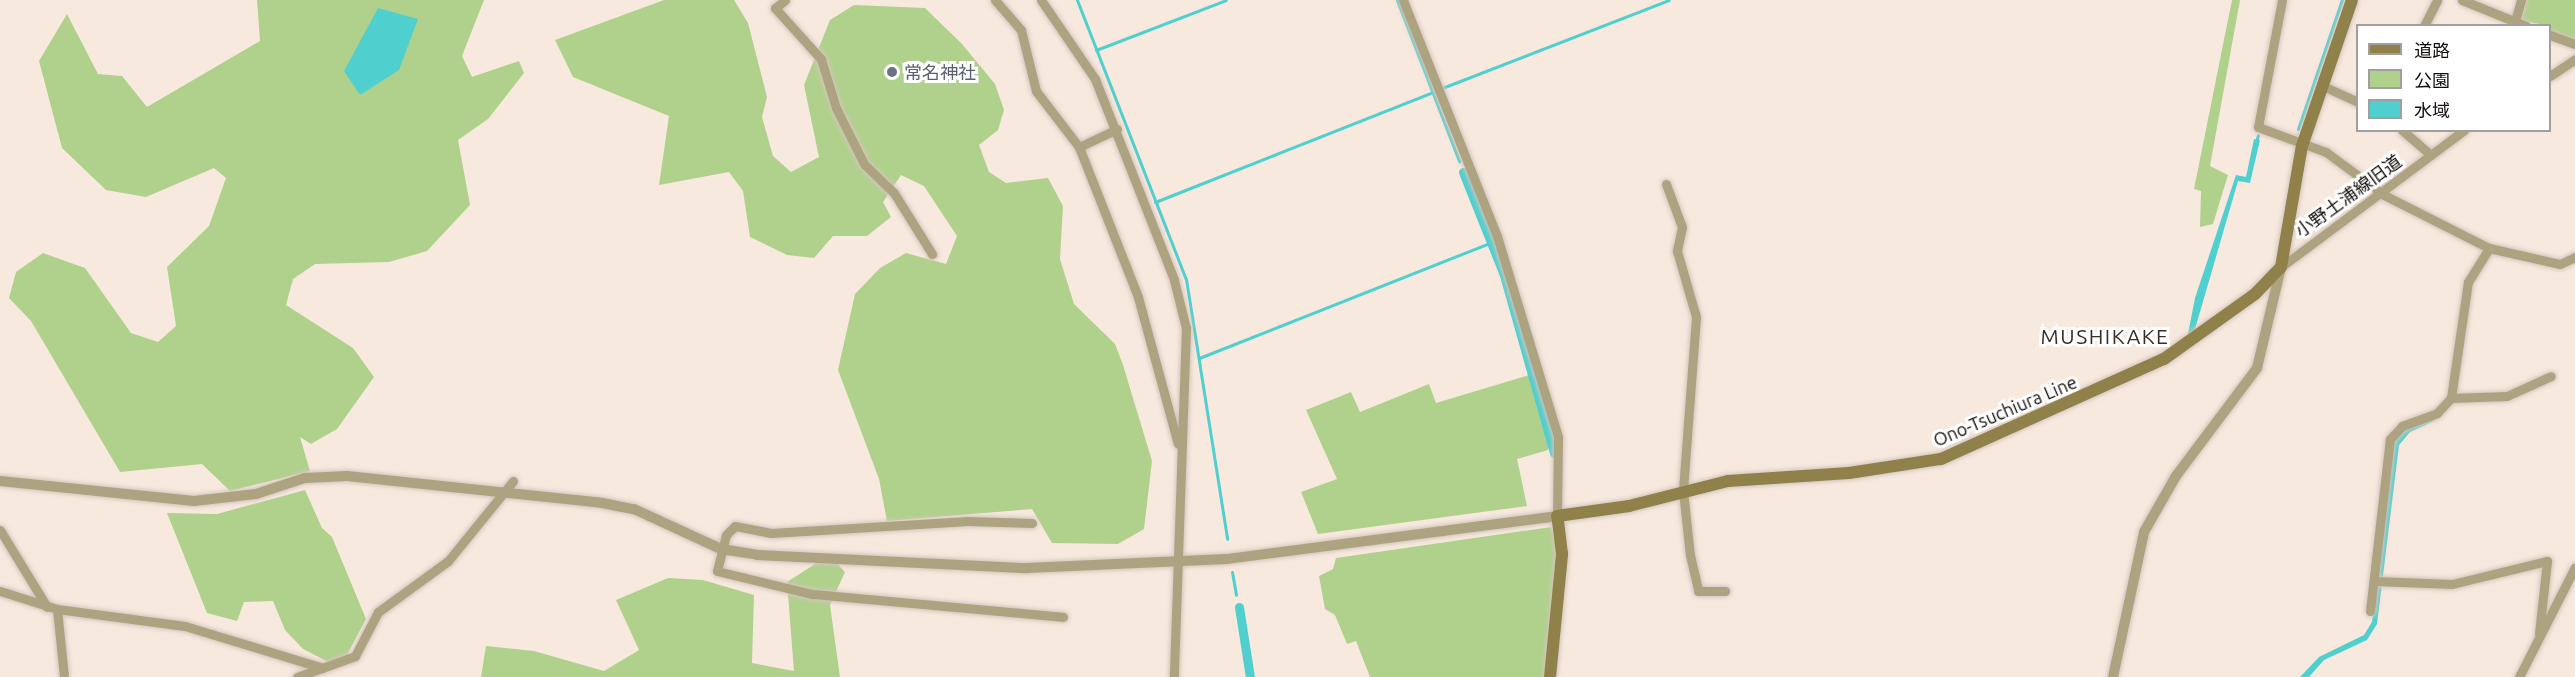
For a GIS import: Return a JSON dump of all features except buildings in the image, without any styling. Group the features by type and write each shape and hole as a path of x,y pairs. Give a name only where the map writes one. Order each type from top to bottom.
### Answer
{"main road":[{"path":"2280,267 2302,146 2320,85 2352,0"},
{"name":"Ono-Tsuchiura Line","path":"1557,516 1728,481 1849,473 1941,459 2164,359 2255,294 2280,267"},
{"path":"1551,677 1562,554 1557,516"}],"street":[{"path":"785,0 775,8 821,59 836,108 864,164 894,193 932,254"},
{"path":"995,0 1021,30 1036,91 1079,147 1138,297 1180,452"},
{"path":"1041,0 1095,78 1117,129 1174,280 1186,328 1176,563 1174,677"},
{"path":"0,481 194,501 246,496 327,476 501,492 634,509 721,549 780,557 1027,568 1176,563 1557,516 1558,437 1497,236 1403,0"},
{"path":"2282,0 2258,127 2302,146 2326,152 2384,195 2489,248 2560,264 2574,260"},
{"path":"2425,24 2437,0"},
{"path":"2462,0 2522,24"},
{"path":"2515,21 2521,0"},
{"path":"2551,35 2575,44"},
{"path":"2551,75 2575,59"},
{"path":"2320,85 2356,101"},
{"path":"1079,147 1117,129"},
{"path":"2404,132 2431,155"},
{"name":"小野土浦線旧道","path":"2280,267 2384,195 2461,132"},
{"path":"1666,184 1682,227 1677,251 1696,317 1683,491 1698,591 1725,591"},
{"path":"2370,611 2390,439 2402,426 2437,413 2451,398 2468,282 2489,248"},
{"path":"2113,677 2144,532 2176,476 2257,368 2280,267"},
{"path":"2451,398 2507,396 2551,376"},
{"path":"297,677 355,656 378,612 448,561 501,492 513,481"},
{"path":"1032,524 968,521 771,533 735,526 721,549 717,565 722,576 779,588 1063,617"},
{"path":"0,530 52,608 64,677"},
{"path":"2375,581 2452,584 2547,561 2539,634"},
{"path":"2519,677 2575,567"},
{"path":"0,591 52,608 148,618 323,668"}],"green space":[{"path":"257,0 484,0 462,56 472,77 519,61 524,73 488,119 458,140 470,205 427,251 389,262 315,264 293,279 286,305 353,348 374,377 337,429 311,444 300,437 310,471 230,491 202,464 120,472 31,321 9,298 16,272 43,253 85,268 131,333 158,342 176,326 167,267 209,226 226,178 214,168 146,197 106,190 62,148 39,61 67,14 98,74 122,76 147,107 260,41"},
{"path":"664,0 734,0 748,23 767,97 762,117 773,156 791,172 819,157 804,85 830,20 854,5 925,8 962,44 995,84 1004,110 998,130 979,145 989,172 1006,183 1048,178 1063,206 1060,259 1074,304 1115,344 1123,365 1152,461 1144,529 1118,544 1052,543 1032,509 887,521 879,479 838,370 855,294 880,268 906,253 946,264 957,236 924,186 901,175 883,202 891,217 867,236 833,236 814,258 787,255 750,237 743,191 729,172 659,185 669,116 573,77 555,40"},
{"path":"2232,0 2240,0 2210,166 2228,175 2213,224 2200,227 2201,191 2194,189"},
{"path":"2523,0 2575,0 2575,42 2551,32 2551,24 2518,20"},
{"path":"1529,375 1549,442 1548,450 1517,459 1527,506 1318,534 1301,492 1337,479 1306,410 1351,392 1360,412 1429,384 1436,403"},
{"path":"305,490 322,528 332,537 366,619 347,655 330,663 303,649 285,630 273,601 244,602 237,621 207,613 167,513 217,514"},
{"path":"1551,527 1558,554 1545,677 1370,677 1356,641 1347,644 1335,615 1325,609 1319,576 1333,569 1336,558"},
{"path":"829,555 845,572 830,605 840,677 481,677 486,646 534,651 604,671 639,650 616,600 668,578 703,580 754,595 752,663 794,671 787,582"}],"water":[{"path":"378,8 418,19 399,70 360,95 344,71"},
{"path":"2254,139 2260,140 2250,183 2238,181 2193,336 2188,334 2195,298 2236,175 2246,177"},
{"path":"2438,419 2410,432 2399,445 2377,624 2367,640 2324,660 2309,677 2300,677 2319,657 2364,635 2372,622 2393,443 2405,427"}],"waterway":[{"path":"1077,0 1186,279 1227,539"},
{"path":"1096,50 1226,0"},
{"path":"1397,0 1459,161"},
{"path":"1442,88 1669,0"},
{"path":"2298,129 2342,0"},
{"path":"1155,202 1430,93"},
{"path":"2256,142 2258,135"},
{"path":"1463,172 1504,275 1554,453"},
{"path":"1199,358 1492,242"},
{"path":"1232,572 1236,595"},
{"path":"1239,607 1250,677"}],"place":[{"name":"常名神社","path":"892,72"}],"district":[{"name":"MUSHIKAKE","path":"2105,336"}]}
